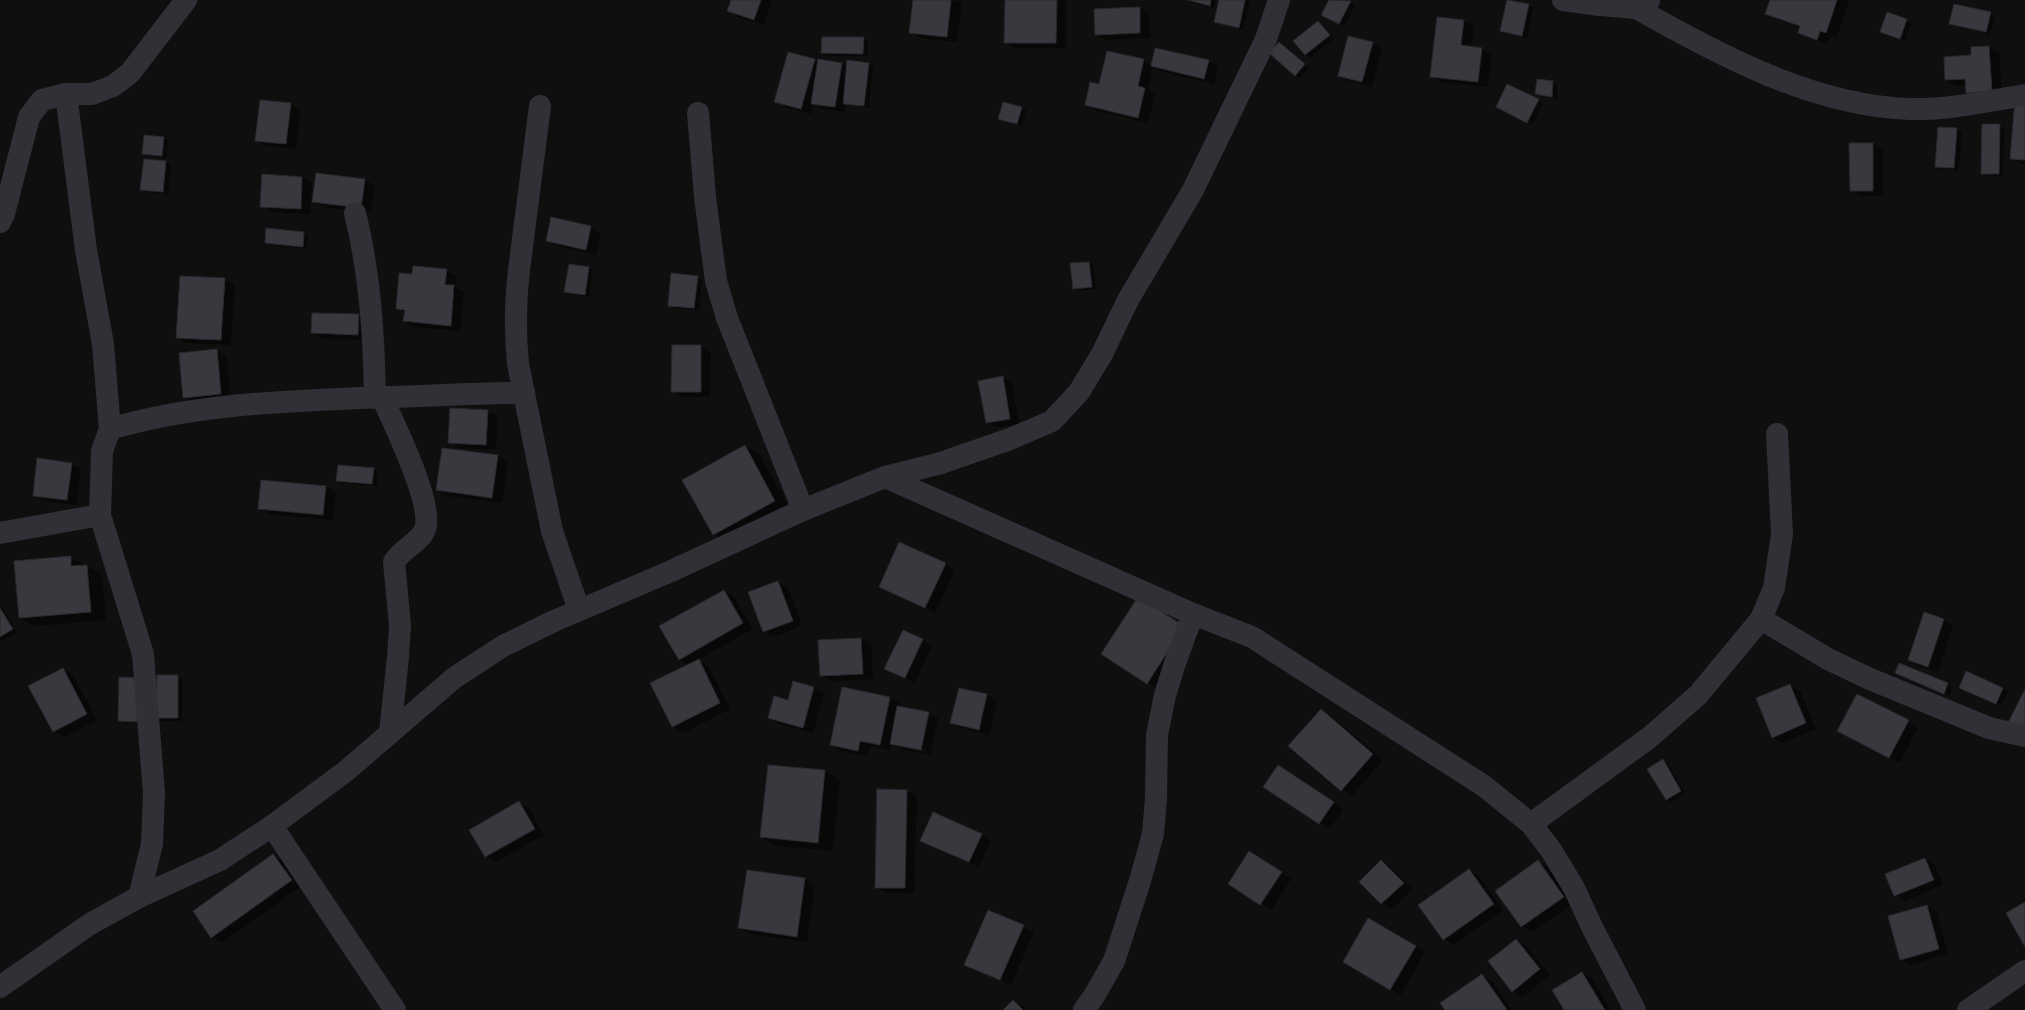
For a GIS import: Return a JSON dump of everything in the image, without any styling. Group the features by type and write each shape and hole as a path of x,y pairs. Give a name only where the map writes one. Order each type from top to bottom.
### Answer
{"street":[{"path":"0,222 4,214 29,117 42,100 66,94 92,94 113,86 130,73 186,0"},
{"path":"0,986 90,924 139,897 220,860 272,826 346,771 454,678 503,646 579,610 669,572 803,510 885,477 941,463 1010,440 1052,421 1078,392 1102,354 1139,280 1193,190 1266,39 1279,0"},
{"path":"1563,0 1600,5 1643,4 1732,59 1792,84 1860,103 1911,109 1969,104 2025,94"},
{"path":"66,94 86,250 103,344 110,430 102,451 100,515 143,654 154,793 152,844 139,897"},
{"path":"540,106 516,297 518,364 552,531 579,610"},
{"path":"698,113 704,197 716,281 727,318 803,510"},
{"path":"355,213 366,259 379,398 408,456 426,504 427,515 426,528 422,536 399,554 394,562 400,626 390,733"},
{"path":"110,430 140,420 197,410 293,401 443,394 524,393"},
{"path":"1531,824 1650,738 1693,700 1761,619 1774,588 1782,534 1777,434"},
{"path":"885,477 1193,614 1252,637 1484,786 1531,824 1551,850 1574,888 1592,927 1635,1010"},
{"path":"0,533 100,515"},
{"path":"1084,1010 1094,996 1114,961 1140,881 1153,834 1156,798 1157,736 1169,682 1193,614"},
{"path":"1761,619 1828,659 1870,679 1989,728 2025,736"},
{"path":"272,826 395,1010"},
{"path":"1968,1010 2025,971"}],"building":[{"path":"731,0 761,0 754,20 727,11"},
{"path":"913,0 951,0 947,37 909,33"},
{"path":"1005,0 1057,0 1056,43 1004,43"},
{"path":"1188,0 1211,0 1210,6"},
{"path":"1219,0 1245,0 1239,28 1214,22"},
{"path":"1329,0 1351,1 1339,24 1321,15"},
{"path":"1507,0 1529,4 1522,36 1500,31"},
{"path":"1770,0 1837,0 1826,33 1820,31 1817,40 1798,33 1800,26 1765,14"},
{"path":"1954,4 1991,12 1986,32 1949,24"},
{"path":"1140,7 1140,33 1095,35 1094,9"},
{"path":"1887,12 1907,19 1900,39 1880,32"},
{"path":"1437,17 1464,20 1461,45 1482,48 1478,82 1430,77"},
{"path":"1318,21 1330,35 1305,55 1293,41"},
{"path":"1348,36 1373,42 1362,82 1338,76"},
{"path":"822,37 864,37 863,54 821,53"},
{"path":"1279,42 1305,64 1295,76 1269,53"},
{"path":"1989,46 1992,91 1966,93 1965,79 1945,80 1944,57 1971,55 1971,47"},
{"path":"1155,48 1209,60 1204,79 1151,66"},
{"path":"1107,51 1144,59 1138,86 1145,88 1138,118 1085,105 1090,82 1099,84"},
{"path":"788,52 815,59 801,109 774,102"},
{"path":"818,59 842,63 835,107 811,104"},
{"path":"847,60 869,63 864,106 843,104"},
{"path":"1537,79 1553,81 1552,97 1535,94"},
{"path":"1507,84 1539,99 1527,123 1496,107"},
{"path":"260,100 291,103 286,144 255,141"},
{"path":"2015,100 2025,101 2025,160 2010,159"},
{"path":"1003,102 1022,107 1017,124 998,119"},
{"path":"1982,124 2000,124 1999,174 1981,174"},
{"path":"1938,127 1957,128 1954,168 1935,167"},
{"path":"144,135 164,137 162,156 142,154"},
{"path":"1849,143 1873,143 1873,191 1850,191"},
{"path":"144,159 166,161 163,192 140,190"},
{"path":"316,173 365,179 361,208 312,202"},
{"path":"262,174 302,177 301,209 260,207"},
{"path":"551,217 591,226 586,250 546,241"},
{"path":"266,228 304,232 303,247 265,243"},
{"path":"1089,262 1092,287 1073,289 1070,263"},
{"path":"569,264 589,267 585,295 564,292"},
{"path":"413,266 447,269 445,285 454,285 451,326 403,321 405,310 396,309 399,273 412,274"},
{"path":"671,273 698,276 694,308 668,306"},
{"path":"180,276 225,278 221,340 176,338"},
{"path":"312,313 359,314 358,335 311,333"},
{"path":"672,345 701,345 701,392 671,392"},
{"path":"217,349 221,394 183,398 179,353"},
{"path":"1003,376 1010,419 986,423 978,381"},
{"path":"450,408 488,410 486,445 448,443"},
{"path":"745,445 775,501 713,535 682,480"},
{"path":"442,448 498,455 492,498 436,490"},
{"path":"37,458 72,463 67,500 33,496"},
{"path":"338,465 374,468 372,484 336,481"},
{"path":"261,480 326,486 323,515 258,509"},
{"path":"899,542 946,563 925,608 879,587"},
{"path":"71,556 71,566 87,565 91,612 19,618 14,561"},
{"path":"778,581 793,621 763,632 748,592"},
{"path":"724,590 743,623 679,660 659,626"},
{"path":"1138,597 1184,626 1147,684 1101,654"},
{"path":"0,608 13,629 0,637"},
{"path":"1924,612 1944,619 1928,667 1908,660"},
{"path":"903,630 923,639 905,678 884,669"},
{"path":"861,638 863,674 820,676 818,640"},
{"path":"699,659 720,703 672,727 650,683"},
{"path":"1899,663 1948,683 1944,694 1895,673"},
{"path":"63,668 87,714 53,732 28,686"},
{"path":"1966,671 2003,688 1996,704 1959,688"},
{"path":"157,675 178,675 178,718 156,718"},
{"path":"119,677 139,678 137,722 118,721"},
{"path":"793,681 814,687 803,728 768,718 774,696 788,700"},
{"path":"1790,684 1806,723 1772,738 1756,698"},
{"path":"842,687 890,697 880,745 860,741 858,751 830,745"},
{"path":"959,688 987,694 979,730 950,723"},
{"path":"2025,689 2025,730 2008,723"},
{"path":"1857,694 1909,720 1889,758 1837,731"},
{"path":"897,706 929,712 921,750 890,744"},
{"path":"1321,709 1373,754 1341,791 1288,746"},
{"path":"1663,759 1681,791 1666,800 1647,769"},
{"path":"768,765 825,770 818,843 760,837"},
{"path":"1278,765 1334,802 1319,824 1263,787"},
{"path":"877,789 907,790 905,888 875,888"},
{"path":"519,801 535,829 485,857 469,830"},
{"path":"933,812 982,834 969,862 920,841"},
{"path":"1249,851 1282,872 1260,905 1228,884"},
{"path":"273,854 292,880 211,938 193,911"},
{"path":"1925,858 1934,880 1894,896 1885,874"},
{"path":"1381,860 1404,883 1381,904 1359,882"},
{"path":"1538,860 1564,897 1521,927 1495,891"},
{"path":"1469,869 1494,904 1443,940 1418,905"},
{"path":"747,870 805,878 797,937 738,928"},
{"path":"2025,902 2025,947 2006,913"},
{"path":"1927,905 1939,949 1900,960 1888,916"},
{"path":"988,910 1024,925 1000,980 964,965"},
{"path":"1368,918 1416,946 1390,990 1343,962"},
{"path":"1516,939 1540,969 1512,992 1488,961"},
{"path":"1582,972 1605,1010 1564,1010 1552,990"},
{"path":"1482,974 1507,1010 1445,1010 1440,1003"},
{"path":"1013,1000 1023,1010 1003,1010"}]}
